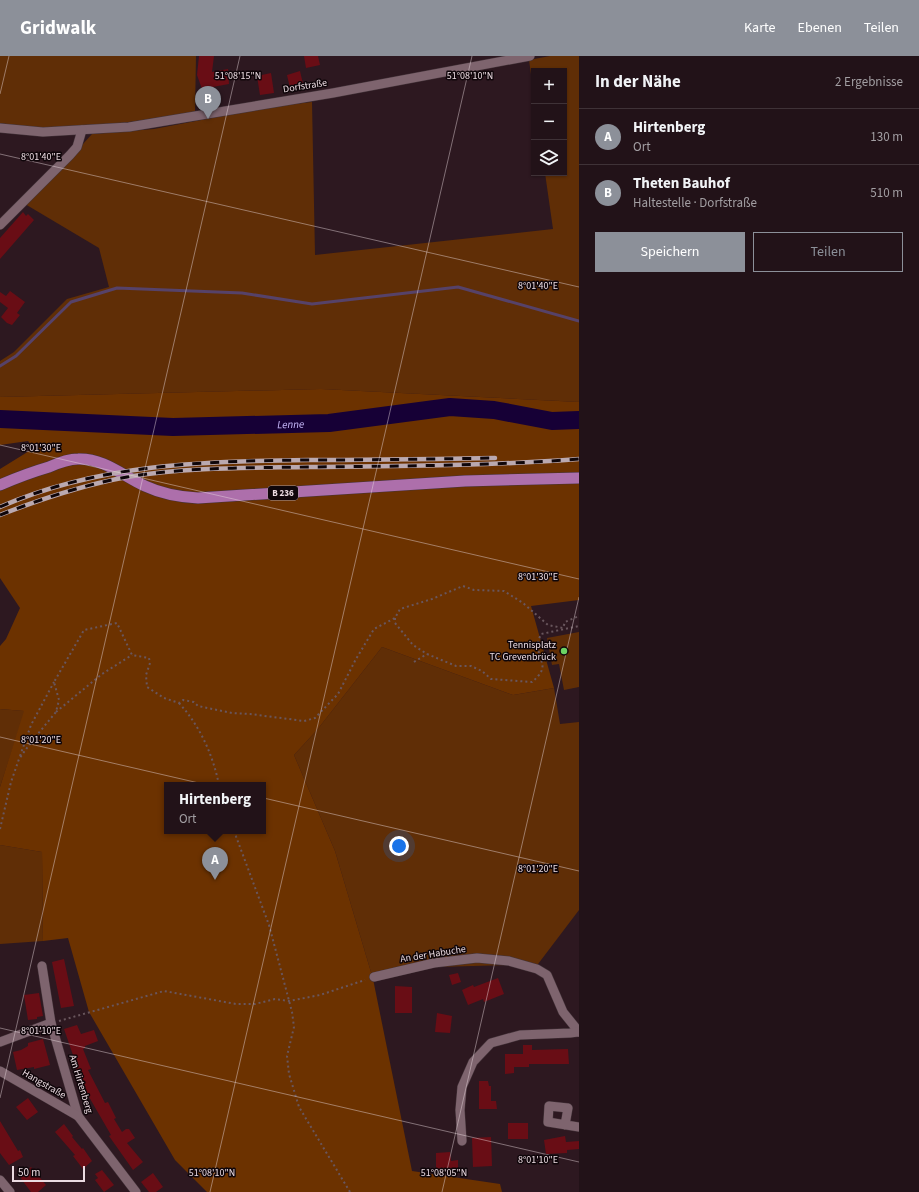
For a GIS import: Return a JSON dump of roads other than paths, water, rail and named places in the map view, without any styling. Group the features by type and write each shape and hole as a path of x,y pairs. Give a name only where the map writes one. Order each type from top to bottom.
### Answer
{"main road":[{"name":"B 236","path":"0,485 66,461 78,459 103,463 144,486 159,492 176,496 198,498 465,481 579,478"}],"street":[{"name":"Dorfstraße","path":"0,128 43,132 129,127 340,91 530,56"},
{"path":"0,225 70,154 76,147 82,130"},
{"name":"An der Habuche","path":"374,977 434,963 477,958 509,960 537,969 547,975 563,1012 578,1032"},
{"name":"Am Hirtenberg","path":"42,966 51,1023 78,1116 136,1192"},
{"path":"0,1042 51,1023"},
{"path":"462,1141 460,1110 462,1087 473,1062 491,1043 520,1035 578,1032"},
{"name":"Hangstraße","path":"0,1071 78,1116"},
{"path":"565,1125 579,1128"},
{"path":"0,1180 10,1192"}],"waterway":[{"path":"0,366 16,356 71,302 117,288 242,293 312,304 458,287 579,321"},
{"name":"Lenne","path":"0,419 173,427 329,423 450,407 494,410 552,421 579,420"}],"railway":[{"path":"0,507 37,493 113,473 190,464 269,461 495,458"},
{"path":"0,515 78,488 127,477 172,471 240,468 410,466 579,459"}],"place":[{"name":"Theten Bauhof","path":"208,119"},
{"name":"Tennisplatz TC Grevenbrück","path":"564,651"},
{"name":"Hirtenberg","path":"215,880"}]}
